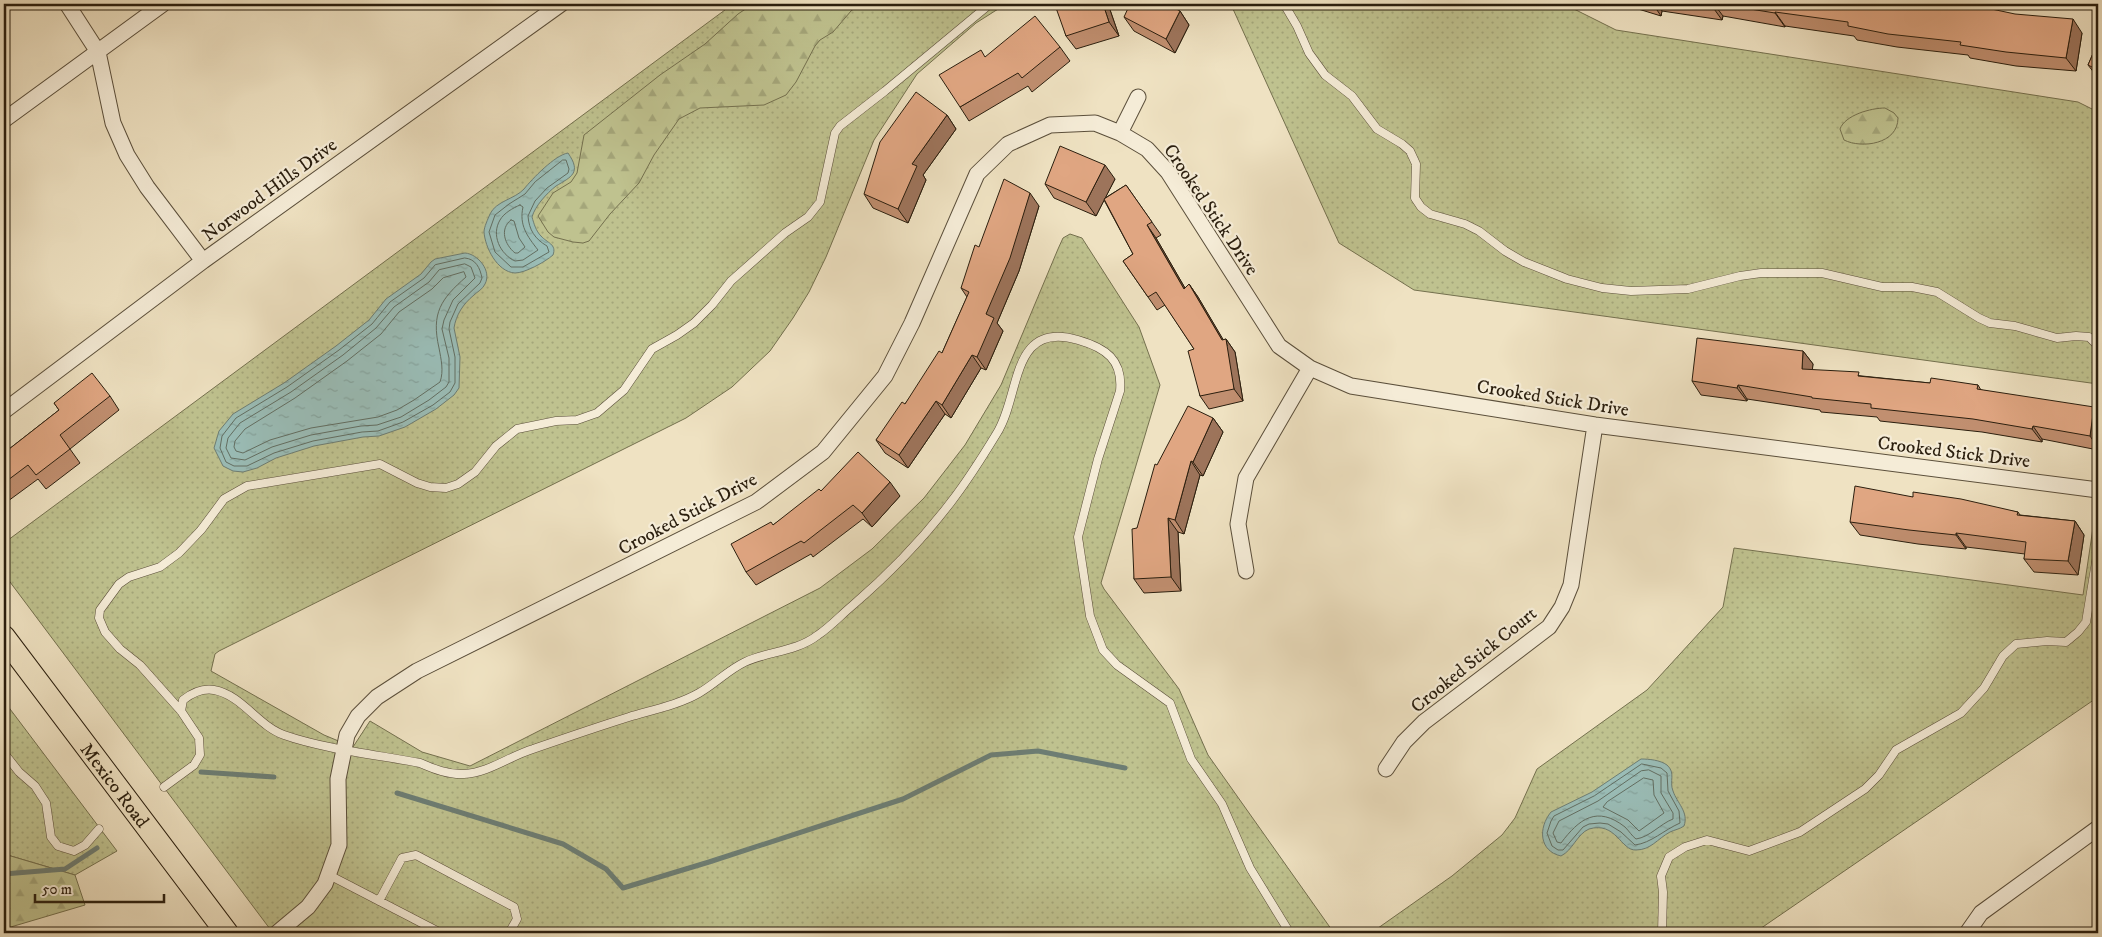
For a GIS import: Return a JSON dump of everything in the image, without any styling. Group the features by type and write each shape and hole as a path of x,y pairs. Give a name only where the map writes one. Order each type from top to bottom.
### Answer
{"main road":[{"name":"Mexico Road","path":"4,637 227,933"}],"street":[{"path":"67,4 98,52 118,137 147,187 203,261"},
{"path":"4,120 163,4"},
{"name":"Norwood Hills Drive","path":"4,411 203,261 562,4"},
{"path":"1120,133 1138,97"},
{"name":"Crooked Stick Drive","path":"276,933 308,907 325,884 329,875 339,845 338,779 347,735 358,716 377,697 418,671 756,502 823,452 885,376 912,323 976,174 1008,144 1050,124 1095,123 1120,133 1147,149 1168,172 1279,346 1310,368 1351,386 1595,425 2098,490"},
{"path":"1246,571 1238,524 1246,478 1310,368"},
{"name":"Crooked Stick Court","path":"1386,769 1404,742 1424,722 1549,627 1562,607 1571,585 1595,425"},
{"path":"1967,933 1981,913 2098,828"}],"lane":[{"path":"164,787 194,764 200,755 199,738 181,711 140,665 120,649 105,632 99,618 100,610 119,584 129,577 160,567 179,552 201,530 224,499 248,486 380,464 417,483 430,487 446,488 458,484 475,472 496,446 517,429 556,421 577,420 597,413 624,390 652,349 678,335 694,323 712,305 731,281 785,232 808,217 820,202 834,132 990,4"},
{"path":"1284,4 1297,26 1309,53 1325,75 1352,96 1377,129 1410,151 1416,164 1415,198 1421,207 1430,214 1465,224 1479,231 1505,251 1524,262 1567,279 1602,288 1631,291 1688,289 1740,276 1761,273 1822,273 1882,287 1912,286 1937,292 1990,323 2015,326 2057,338 2076,336 2089,338 2098,346"},
{"path":"181,711 183,700 192,694 201,690 214,690 229,695 259,720 283,735 344,749 420,763 440,771 464,774 490,768 530,750 668,706 699,693 742,663 759,656 789,650 806,643 819,635 881,581 952,502 1000,428 1022,359 1028,351 1043,340 1056,337 1078,340 1106,352 1116,362 1121,380 1120,391 1098,460 1078,537 1090,616 1103,650 1117,664 1170,703 1190,759 1222,804 1250,868 1288,930 1293,933"},
{"path":"1662,933 1663,892 1661,876 1669,857 1685,847 1707,840 1749,852 1800,832 1865,790 1879,775 1896,750 1961,713 1984,688 2003,656 2016,644 2047,641 2066,642 2078,632 2086,622 2098,550"},
{"path":"4,753 19,772 35,786 46,803 51,837 58,846 74,851 85,845 99,829"},
{"path":"379,901 402,858 416,854 514,907 517,919 509,933"},
{"path":"329,875 440,933"}],"green space":[{"path":"733,4 1006,4 976,23 917,74 874,140 826,257 809,292 770,351 732,387 686,418 219,651 215,654 211,671 324,735 353,747 370,721 422,752 470,766 820,588 872,549 924,498 965,445 1001,385 1063,238 1070,234 1082,238 1139,327 1160,385 1101,583 1179,689 1208,755 1334,933 273,933 4,574 4,543"},
{"path":"753,4 860,4 851,11 833,32 820,40 815,46 796,82 786,95 764,105 700,108 679,119 654,155 639,183 610,214 589,241 583,243 573,242 554,237 548,232 538,216 553,193 571,182 577,173 584,135 660,75 705,44 738,14"},
{"path":"1223,4 1564,4 1616,30 2078,102 2098,112 2098,384 1414,290 1339,243 1233,9"},
{"path":"1885,108 1894,113 1898,118 1892,134 1886,139 1869,144 1851,143 1844,140 1840,129 1847,120 1859,113"},
{"path":"2098,494 2098,583 2096,596 2098,597 2098,697 1754,933 1371,933 1452,876 1502,835 1515,818 1537,769 1647,690 1723,607 1734,548 2083,595"},
{"path":"4,701 117,851 75,875 4,854"},
{"path":"4,854 75,875 85,905 4,929"}],"water":[{"path":"568,153 574,165 573,174 545,196 532,217 539,234 553,246 553,255 540,264 524,271 509,272 493,258 487,245 484,230 490,214 501,203 524,189 550,163"},
{"path":"465,253 475,256 479,260 485,269 487,279 483,287 463,306 455,323 454,328 460,357 459,388 454,395 436,409 405,427 379,436 314,446 276,458 257,468 243,472 233,471 223,466 214,448 219,431 233,414 284,383 336,346 369,320 386,299 421,274 435,259"},
{"path":"1641,759 1658,761 1670,768 1673,791 1685,816 1684,826 1670,832 1641,850 1631,849 1612,832 1598,828 1585,831 1569,850 1561,856 1548,849 1543,838 1543,832 1544,825 1551,812 1592,792"}],"building":[{"path":"1103,4 1109,22 1066,36 1055,5"},
{"path":"1130,4 1167,4 1180,11 1166,39 1124,17"},
{"path":"1695,4 1713,4 1712,6"},
{"path":"1719,4 1950,4 1968,6 1968,4 2015,14 2073,19 2066,58 2006,52 1960,45 1961,42 1888,34 1848,26 1848,22"},
{"path":"1035,16 1060,47 1022,78 1018,73 960,107 939,75 981,50 985,57"},
{"path":"2098,42 2098,70 2088,65"},
{"path":"916,92 947,115 912,164 917,166 898,209 864,194 880,142"},
{"path":"1060,146 1105,165 1086,202 1045,184"},
{"path":"1004,179 1030,193 1010,258 986,314 994,318 977,357 972,355 942,405 936,401 899,455 876,440 902,402 905,404 939,351 942,353 969,292 961,288 975,245 979,247"},
{"path":"1126,185 1152,222 1147,225 1184,289 1189,284 1222,340 1226,339 1234,389 1200,396 1188,351 1194,349 1156,292 1148,297 1123,261 1133,254 1104,199"},
{"path":"1697,338 1803,351 1802,369 1859,372 1858,376 1930,383 1931,378 1978,385 1977,389 2094,407 2090,436 2033,426 2032,429 1973,419 1871,408 1871,404 1812,398 1738,385 1737,388 1692,381"},
{"path":"92,373 110,396 60,435 70,449 36,475 28,465 4,483 4,453 59,410 54,403"},
{"path":"1188,406 1213,418 1193,462 1191,461 1175,520 1168,518 1171,577 1134,579 1132,529 1137,528 1155,464 1157,465"},
{"path":"858,452 890,482 862,513 853,505 804,543 801,541 746,572 731,544 771,522 773,525 819,489 821,491"},
{"path":"1855,486 1913,497 1913,492 1961,499 2018,512 2017,515 2075,521 2068,561 2024,559 2026,542 1850,522"}],"waterway":[{"path":"397,793 563,844 606,869 623,888 903,799 991,755 1038,751 1125,768"},
{"path":"201,772 274,777"},
{"path":"4,874 65,869 97,848"}]}
